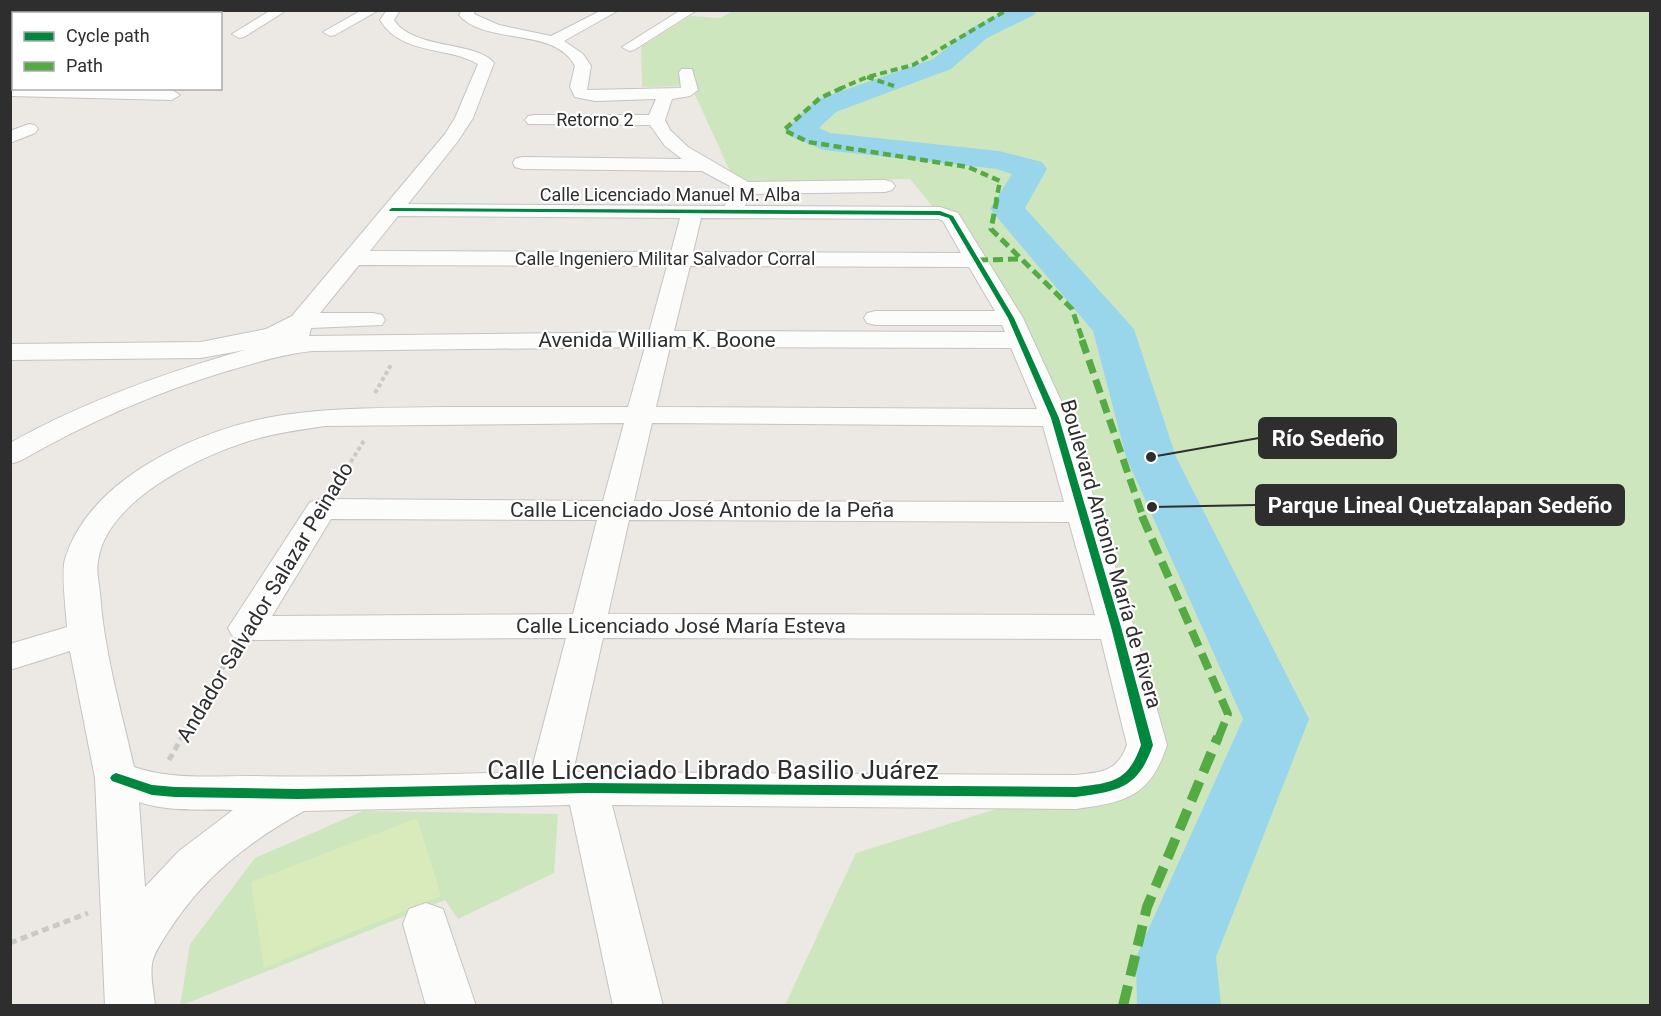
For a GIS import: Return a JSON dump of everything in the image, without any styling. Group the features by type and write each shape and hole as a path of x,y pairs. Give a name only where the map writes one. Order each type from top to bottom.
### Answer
{"street":[{"path":"222,33 240,37 281,10"},
{"path":"330,32 373,10"},
{"path":"10,454 85,414 135,392 188,362 297,333 352,258 452,137 464,118 486,67 486,63 482,60 395,32 388,26 387,20 394,10"},
{"path":"469,10 466,15 484,34"},
{"path":"552,41 614,10"},
{"path":"628,47 691,10"},
{"path":"443,49 484,34 513,16"},
{"path":"484,34 506,31 552,41 576,53 582,59 583,66 578,87 581,94 595,96 684,93 690,90 687,72"},
{"path":"10,91 145,91 172,95"},
{"path":"666,93 656,120 667,139 685,154 739,183 741,188 733,211"},
{"name":"Retorno 2","path":"534,120 656,120"},
{"path":"10,138 20,128"},
{"path":"522,163 704,165"},
{"path":"741,188 885,186"},
{"name":"Calle Licenciado Manuel M. Alba","path":"392,210 947,214"},
{"path":"638,1005 568,789 588,626 692,212"},
{"name":"Boulevard Antonio María de Rivera","path":"947,214 978,260 1016,329 1055,418 1116,627 1147,745 1142,764 1127,780"},
{"name":"Calle Ingeniero Militar Salvador Corral","path":"352,258 978,260"},
{"name":"Avenida William K. Boone","path":"297,333 403,341 663,329"},
{"name":"Avenida William K. Boone","path":"297,333 663,329 1016,329"},
{"path":"10,352 188,362"},
{"path":"130,1005 124,899 134,784 85,634 81,561 94,528 128,493 147,478 191,453 238,435 280,424 372,416 1055,418"},
{"name":"Calle Licenciado José Antonio de la Peña","path":"321,509 1082,512"},
{"name":"Andador Salvador Salazar Peinado","path":"246,628 321,509"},
{"name":"Calle Licenciado José María Esteva","path":"246,628 1116,627"},
{"path":"10,657 85,634"},
{"name":"Calle Licenciado Librado Basilio Juárez","path":"134,784 298,794 568,789 1076,792 1104,789 1127,780"},
{"path":"128,962 150,920 179,880 215,845 255,816 298,794"},
{"path":"426,924 451,1005"}],"path":[{"path":"10,943 124,899"}],"green space":[{"path":"735,10 1650,11 1650,1005 785,1005 856,853 1022,801 1145,777 1013,305 910,179 735,182 691,86 642,87 641,47 690,16 720,18"},
{"path":"363,811 558,814 554,873 458,919 445,900 180,1006 190,944 255,858"},
{"path":"417,818 441,896 264,968 251,882"}],"waterway":[{"path":"1026,10 979,33 942,64 826,106 800,130 824,141 999,160 1031,169 1007,209 1113,329 1151,457 1276,719 1176,957 1179,1006"}],"marked path":[{"path":"1007,10 913,65 867,77 820,98 784,130 808,142 968,167 1000,181 991,229 1072,309 1149,535 1228,714 1147,907 1123,1006"},
{"path":"867,77 894,86"},
{"path":"978,260 1021,259"}],"cycle path":[{"path":"116,778 152,790 298,794 587,788 1076,792 1122,782 1137,769 1142,759 1147,745 1116,627 1055,418 1011,318 951,217 940,213 392,210"}],"place":[{"name":"Río Sedeño","path":"1151,457"},
{"name":"Parque Lineal Quetzalapan Sedeño","path":"1152,507"}]}
